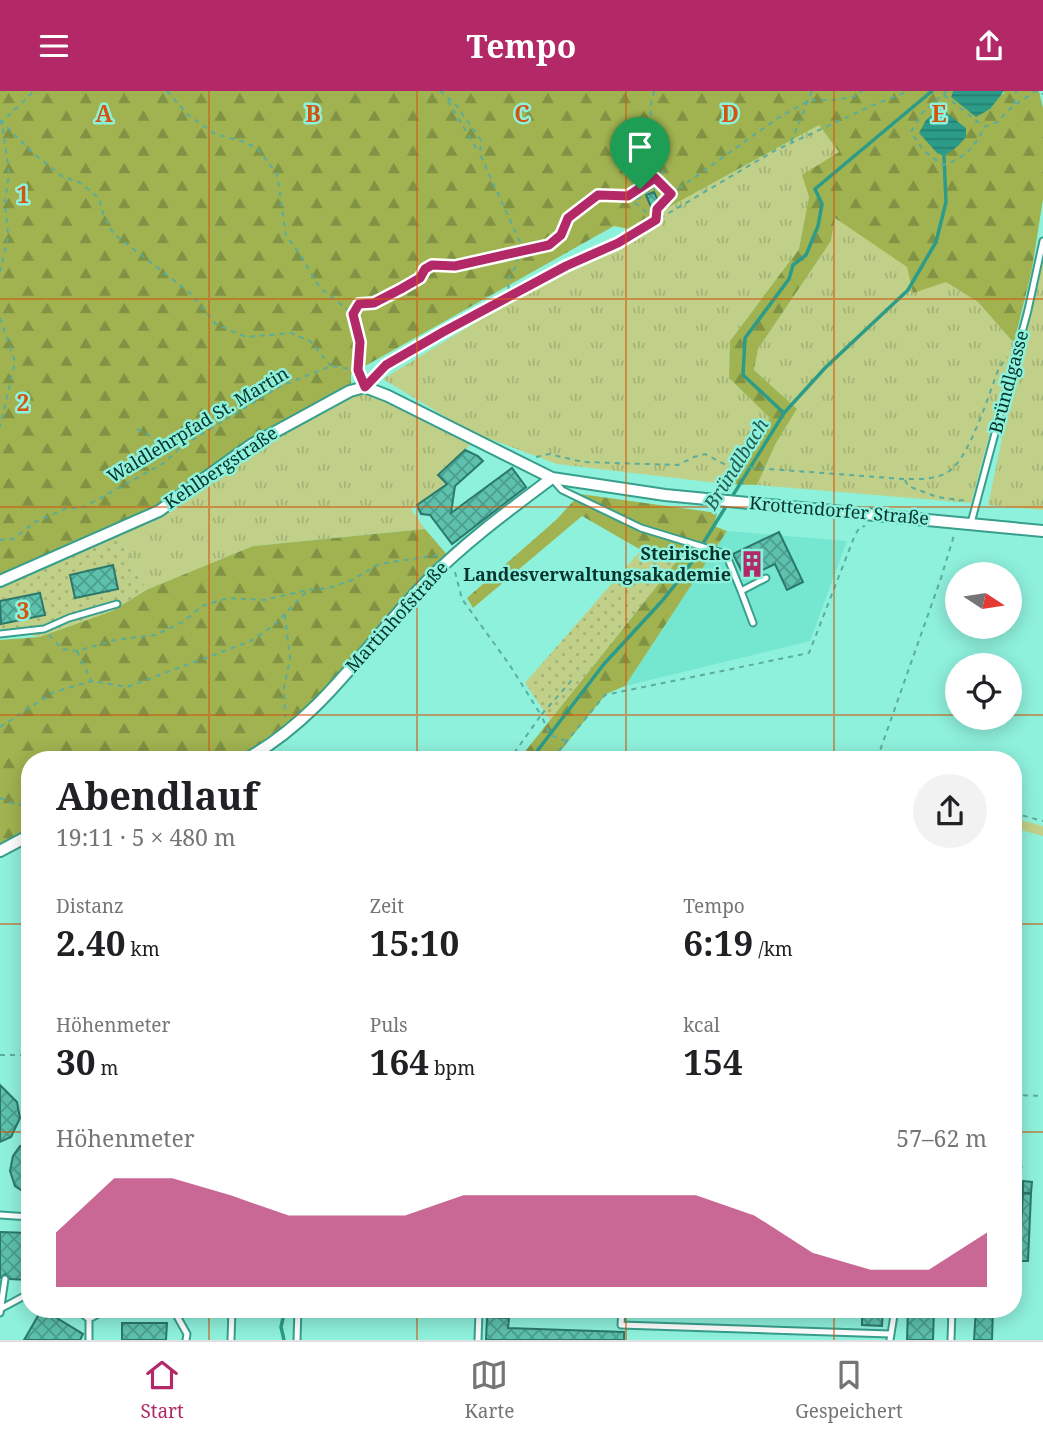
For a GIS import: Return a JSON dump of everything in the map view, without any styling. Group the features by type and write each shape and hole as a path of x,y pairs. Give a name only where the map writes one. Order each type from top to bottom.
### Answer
{"street":[{"path":"365,387 552,478"},
{"name":"Kehlbergstraße","path":"0,581 159,511 251,445 350,391 365,387"},
{"name":"Krottendorfer Straße","path":"552,478 665,495 1043,531"},
{"name":"Martinhofstraße","path":"258,751 285,734 313,710 467,542 552,478"},
{"path":"0,851 21,840"}],"lane":[{"name":"Bründlgasse","path":"971,523 1028,310 1043,241"},
{"path":"552,478 562,490 640,528 726,554 752,623"},
{"path":"741,591 766,578"},
{"path":"0,634 44,629 69,618 117,604"},
{"path":"0,1215 21,1216"},
{"path":"0,1311 5,1279"},
{"path":"0,1311 21,1298"},
{"path":"89,1318 89,1340"},
{"path":"178,1318 187,1334 186,1340"},
{"path":"231,1340 232,1318"},
{"path":"297,1340 298,1318"},
{"path":"478,1340 479,1318"},
{"path":"621,1318 621,1325 781,1330 890,1337 893,1318"},
{"path":"951,1340 952,1318"},
{"path":"780,1340 781,1330"}],"path":[{"path":"1,122 34,91"},
{"path":"167,91 188,115 215,134 257,148 277,174 286,236 320,288 353,314 360,342 358,370 365,387 386,365 566,266 618,243 774,151 909,91"},
{"path":"440,91 456,105 481,140 480,154"},
{"path":"654,91 650,109 666,188"},
{"path":"791,143 812,91"},
{"path":"656,220 657,209 671,194 778,118 810,100 843,99 862,91"},
{"path":"947,91 922,113 911,132 923,150 943,165 959,160 978,142 984,127 997,121 1032,92 1043,94"},
{"path":"1013,106 1016,91"},
{"path":"944,95 984,127"},
{"path":"446,97 480,154 520,242 516,266 508,279 509,298"},
{"path":"0,272 8,237 5,201 9,174 1,122"},
{"path":"1,122 63,177 79,182 99,198 104,217 114,234 190,292 216,324 246,337 291,333 310,341 331,366 358,370"},
{"path":"353,314 359,304 374,303 401,289 420,278 425,269 432,265 455,266 549,245 561,235 568,218 598,195 628,196 655,178 671,194"},
{"path":"634,202 652,189 666,188"},
{"path":"628,196 656,220"},
{"path":"0,318 15,362 0,428"},
{"path":"518,461 549,454 583,462 678,465 705,454 728,466 904,479 939,476 951,470 958,462 976,429 999,368 1005,358 1015,356"},
{"name":"Waldlehrpfad St. Martin","path":"0,540 13,538 35,523 65,509 84,507 164,463 183,446 281,386 331,366"},
{"path":"137,429 158,440 183,446"},
{"path":"904,479 908,486 937,497 960,501 977,499"},
{"path":"880,751 941,578 957,521"},
{"path":"558,751 606,695 809,653 855,535 860,527 867,526"},
{"path":"44,629 62,649 77,651 115,640 155,635 183,622 202,606 228,598 264,600 329,588 352,580 379,564 450,559 462,599 509,664 541,715 550,735 566,741"},
{"path":"0,727 54,692 92,681 127,687 251,641 274,625 308,590"},
{"path":"285,614 290,659 284,688 285,734"},
{"path":"77,651 92,681"},
{"path":"516,751 541,715 572,680"},
{"path":"0,798 21,805"},
{"path":"1022,815 1043,821"},
{"path":"0,1055 21,1055"},
{"path":"1022,1095 1043,1096"}],"shaded area":[{"path":"953,91 1004,91 990,109 976,117 951,97"},
{"path":"940,108 966,128 966,137 944,156 937,153 919,133 926,120"},
{"path":"727,531 847,541 810,641 625,686"}],"green space":[{"path":"0,91 953,91 951,97 1004,94 1004,91 1039,91 1043,108 1043,199 1032,269 1014,343 978,302 946,282 913,293 907,267 835,218 831,241 758,349 754,370 797,409 776,443 757,485 726,484 770,418 729,378 730,341 799,249 809,197 802,175 839,152 819,125 629,229 614,226 351,374 351,385 269,428 165,502 0,576"},
{"path":"819,125 839,152 809,197 799,249 730,341 729,378 770,418 726,484 557,464 469,431 383,379 629,229"},
{"path":"835,217 907,267 946,282 978,302 1014,343 971,503 757,485 776,443 797,409 754,370 758,349 831,241"},
{"path":"1043,257 1043,510 988,505 1002,439 999,434"},
{"path":"364,394 378,397 471,444 438,474 445,484 411,509 425,529 253,546 146,590 117,532 159,516 228,466 341,401"},
{"path":"580,494 717,513 714,526 727,531 625,686 606,694 560,751 525,751 679,558 641,550 582,516 473,608 467,598 556,520"},
{"path":"425,529 449,557 296,723 257,751 21,751 21,836 0,846 0,640 39,637 112,611 146,590 253,546"},
{"path":"117,532 146,590 112,611 39,637 0,629 0,585 39,571"},
{"path":"641,550 679,558 550,720 525,683"},
{"path":"1022,820 1043,826 1043,836 1022,830"}],"building":[{"path":"654,192 659,203 651,207 646,195"},
{"path":"465,450 483,461 455,486 451,513 512,468 526,487 452,544 430,515 421,514 417,505 447,484 438,475"},
{"name":"Steirische Landesverwaltungsakademie","path":"779,532 803,582 787,590 775,564 745,578 733,554"},
{"path":"113,565 118,589 75,598 70,575"},
{"path":"40,593 45,615 1,624 0,601"},
{"path":"0,1085 17,1102 20,1118 11,1137 0,1142"},
{"path":"20,1146 21,1190 15,1186 10,1171 13,1156"},
{"path":"1023,1181 1032,1182 1031,1193 1023,1193"},
{"path":"1023,1193 1031,1194 1028,1261 1022,1261"},
{"path":"0,1232 21,1233 21,1280 10,1279 5,1274 0,1278"},
{"path":"37,1318 57,1318 83,1334 80,1340 24,1340"},
{"path":"487,1318 509,1318 508,1328 624,1332 624,1340 486,1340"},
{"path":"862,1318 882,1318 882,1326 862,1325"},
{"path":"908,1318 934,1318 933,1340 907,1340"},
{"path":"975,1318 993,1318 992,1340 974,1340"},
{"path":"122,1323 167,1323 166,1340 122,1340"}],"waterway":[{"name":"Bründlbach","path":"537,751 604,664 684,574 784,413 743,375 745,338 789,279 793,265 806,255 818,226 822,204 815,189 932,91"},
{"path":"784,413 825,368 908,290 936,242 946,202 944,156"},
{"name":"Bründlbach","path":"283,1318 281,1327 284,1340"}],"place":[{"name":"Steirische Landesverwaltungsakademie","path":"752,564"}],"route":[{"path":"655,178 671,194 657,209 656,220 618,243 566,266 443,332 386,365 365,387 358,370 360,342 353,314 359,304 374,303 401,289 420,278 425,269 432,265 475,263 549,245 561,235 568,218 598,195 628,196 640,189 655,178"}]}
